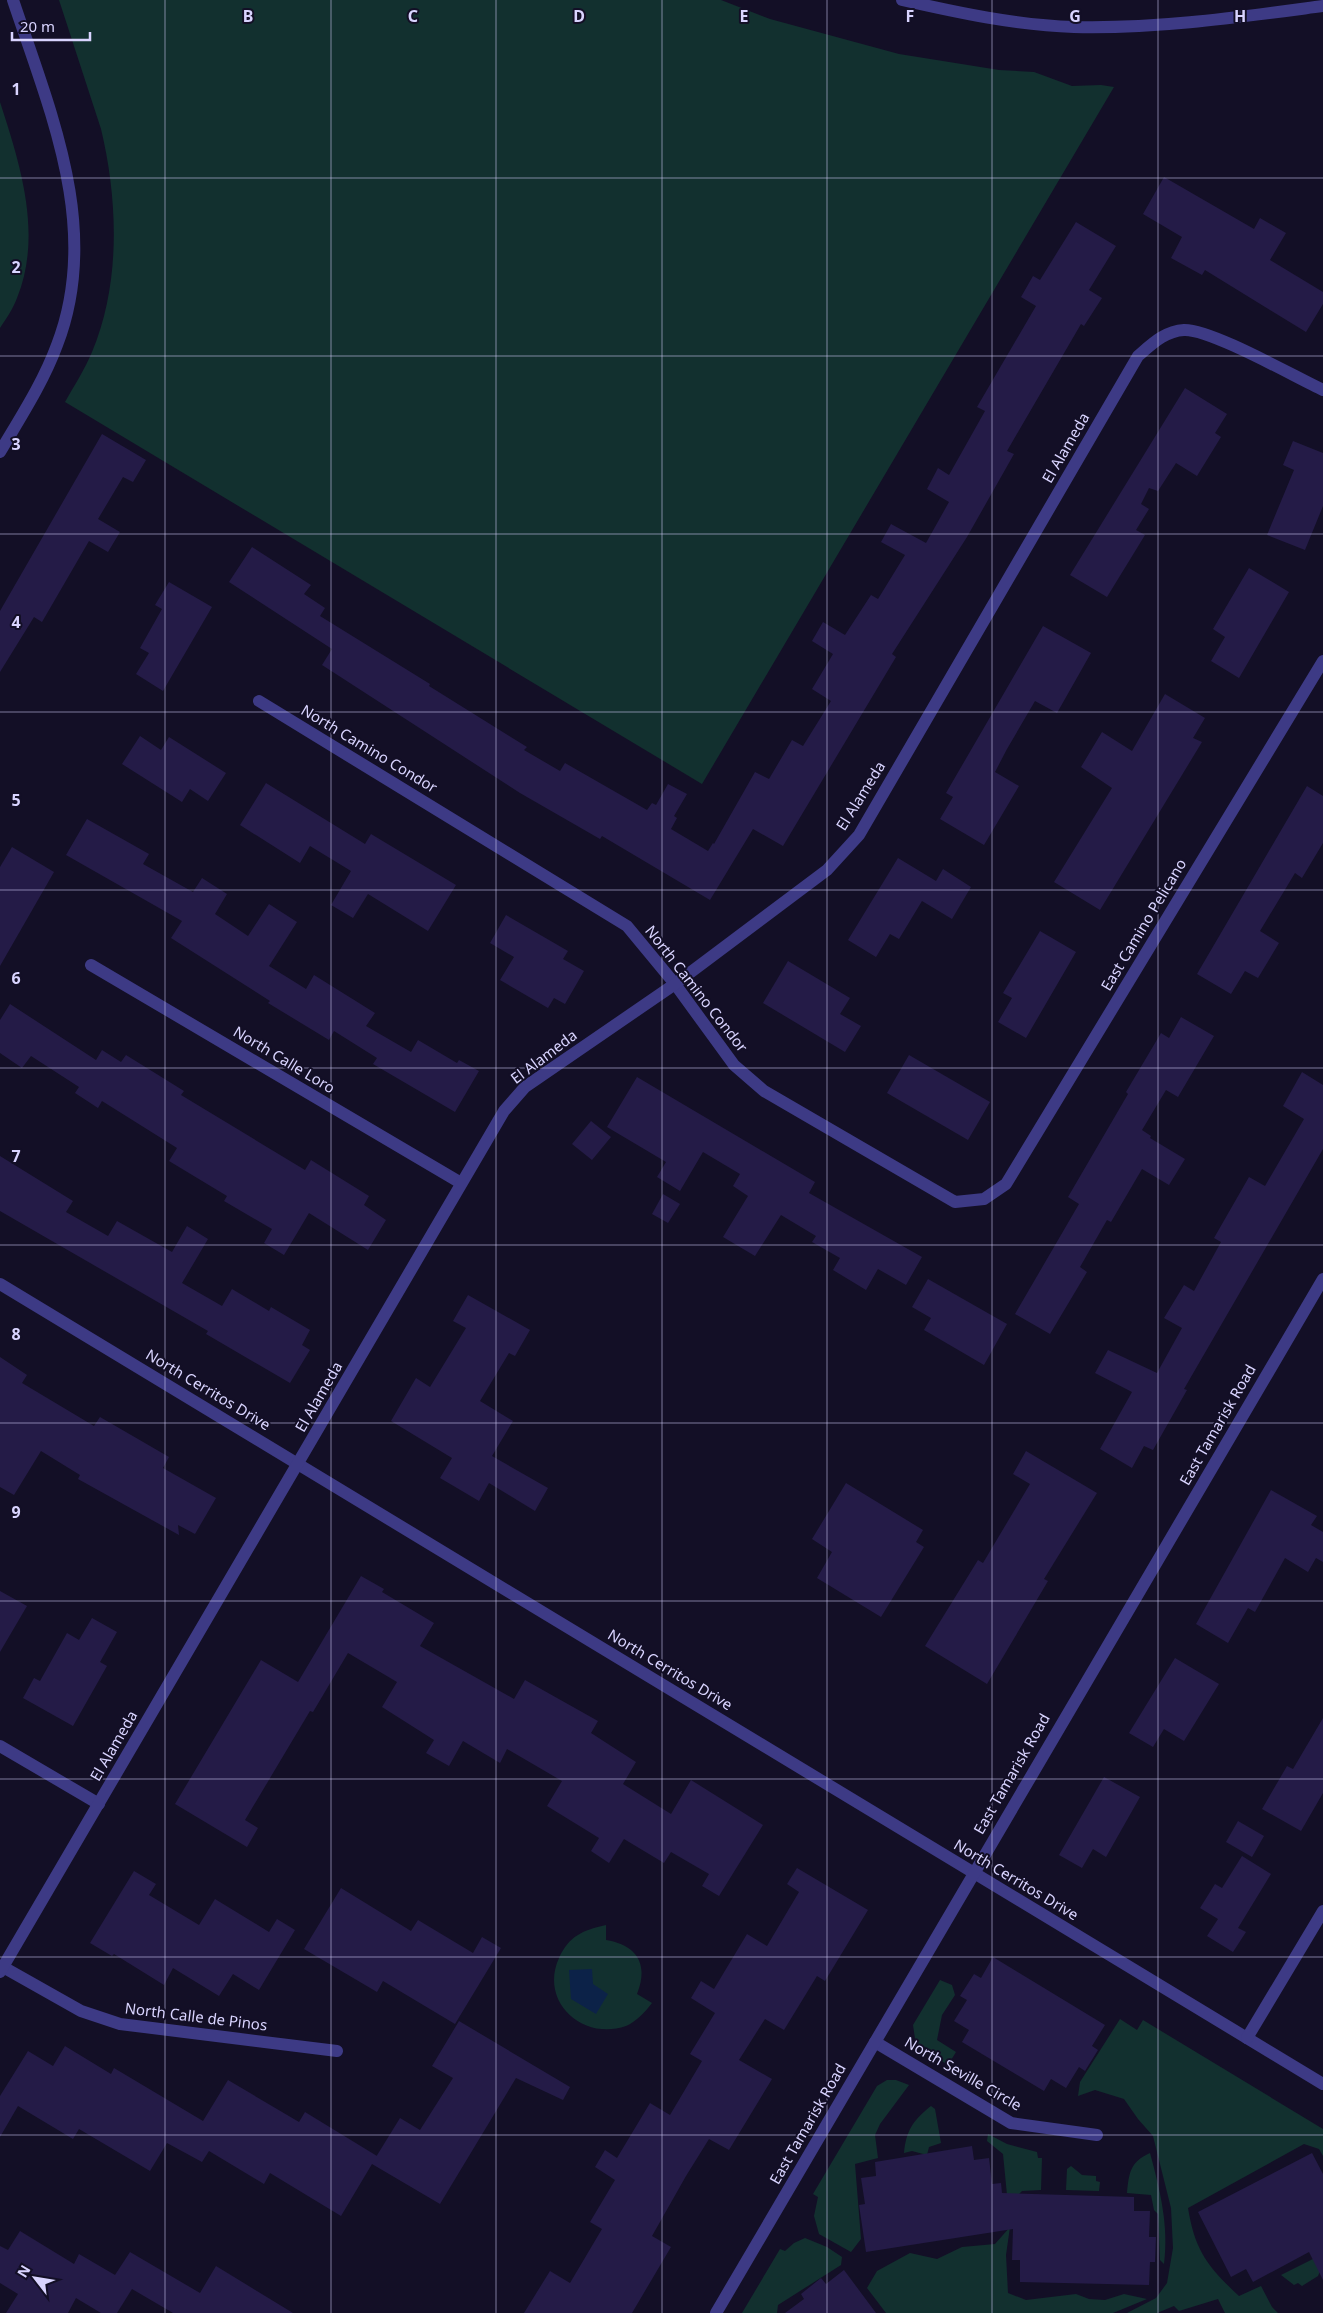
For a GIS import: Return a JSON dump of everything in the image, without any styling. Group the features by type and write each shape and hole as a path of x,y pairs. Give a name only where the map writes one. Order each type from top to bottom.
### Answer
{"street":[{"path":"0,452 39,384 57,345 67,309 75,232 71,190 59,142 13,0"},
{"path":"902,0 984,18 1073,27 1195,23 1323,6"},
{"name":"El Alameda","path":"2,1969 299,1464 460,1183 504,1111 525,1087 675,984 827,870 859,835 1138,356 1162,336 1185,330 1215,338 1323,390"},
{"name":"East Camino Pelicano","path":"984,1199 1006,1184 1323,661"},
{"name":"North Camino Condor","path":"259,701 627,926 675,984 734,1065 764,1091 955,1202 984,1199"},
{"name":"North Calle Loro","path":"91,965 460,1183"},
{"name":"East Tamarisk Road","path":"716,2313 1323,1278"},
{"name":"North Cerritos Drive","path":"0,1284 1323,2084"},
{"path":"0,1746 99,1804"},
{"path":"1247,2038 1323,1911"},
{"name":"North Calle de Pinos","path":"2,1969 81,2011 120,2024 337,2051"},
{"name":"North Seville Circle","path":"875,2042 1012,2123 1097,2135"}],"green space":[{"path":"59,0 721,0 770,19 899,54 999,70 1034,72 1072,86 1101,85 1114,87 702,784 65,402 92,352 101,326 108,298 114,241 111,184 101,129"},
{"path":"0,102 15,150 26,199 28,249 25,274 15,302 0,328"},
{"path":"606,1925 606,1940 626,1946 638,1958 642,1974 637,1994 652,2003 630,2024 610,2029 595,2028 581,2023 569,2014 560,2003 555,1989 554,1974 563,1950 572,1939 590,1929"},
{"path":"940,1980 952,1985 955,1995 942,2015 937,2040 956,2052 948,2065 916,2045 913,2025"},
{"path":"1120,2019 1137,2030 1143,2020 1323,2129 1323,2156 1319,2149 1304,2144 1188,2208 1199,2247 1211,2267 1239,2296 1261,2286 1272,2307 1278,2313 1225,2313 1218,2299 1179,2311 1174,2306 1157,2313 1127,2313 1156,2298 1167,2283 1173,2248 1171,2208 1153,2136 1124,2099 1095,2090 1078,2096 1080,2082"},
{"path":"887,2080 896,2080 909,2085 880,2124 875,2135 878,2158 855,2164 861,2239 851,2252 819,2234 814,2216 818,2197 813,2194 877,2086"},
{"path":"931,2106 935,2109 941,2143 929,2147 927,2155 912,2151 904,2153 911,2126"},
{"path":"988,2134 1007,2144 1037,2152 1038,2158 1042,2158 1041,2190 1022,2191 1017,2196 1007,2195 1003,2154 987,2141"},
{"path":"1150,2153 1160,2194 1164,2222 1164,2264 1160,2260 1158,2214 1154,2210 1151,2195 1127,2193 1130,2174 1134,2164"},
{"path":"1071,2166 1082,2175 1096,2176 1096,2181 1100,2182 1099,2191 1066,2190 1067,2169"},
{"path":"1010,2227 1006,2255 1008,2293 1026,2300 1076,2294 1089,2299 1105,2300 1124,2294 1147,2299 1113,2313 886,2313 867,2288 877,2271 910,2253 937,2259 962,2247 995,2244"},
{"path":"805,2238 827,2247 842,2257 841,2265 778,2305 777,2313 742,2313 780,2249 785,2251 794,2243"},
{"path":"1315,2258 1321,2269 1318,2276 1302,2286 1298,2283 1294,2285 1281,2275"}],"water":[{"path":"592,1969 593,1984 608,1994 596,2014 571,1999 569,1970"}],"building":[{"path":"1164,177 1254,229 1260,218 1286,233 1270,260 1323,292 1323,304 1306,332 1205,270 1202,275 1171,258 1182,237 1143,214"},
{"path":"1076,222 1116,246 1089,290 1102,298 1084,326 1081,324 1007,451 1014,454 967,537 892,654 896,657 783,846 753,829 710,900 602,836 600,839 520,793 322,665 332,649 229,582 252,547 311,585 304,594 325,608 320,616 430,684 429,686 527,747 524,750 560,771 565,763 647,810 652,803 656,805 668,784 687,794 674,816 677,818 671,829 708,851 714,844 755,772 769,779 792,740 803,746 831,701 812,689 833,654 812,641 823,622 845,635 871,595 878,599 905,555 881,542 891,524 926,543 949,502 927,489 938,468 949,475 985,411 977,407 1036,306 1021,297 1033,276 1040,280"},
{"path":"1185,388 1227,414 1215,433 1221,437 1197,476 1176,463 1158,491 1149,488 1141,504 1149,509 1136,530 1145,535 1107,597 1070,575"},
{"path":"102,434 146,460 133,482 123,477 98,519 120,532 108,552 89,541 42,622 34,617 0,672 0,611"},
{"path":"1293,441 1323,453 1323,506 1305,550 1267,535 1294,470 1283,465"},
{"path":"1249,568 1289,592 1239,678 1211,661 1225,637 1213,629"},
{"path":"169,582 212,607 163,691 136,674 149,653 140,648 162,609 155,605"},
{"path":"1043,626 1091,653 1057,713 1035,701 1007,749 995,772 1019,786 984,845 940,819 953,797 946,793"},
{"path":"1165,694 1205,718 1193,738 1202,742 1100,910 1054,882 1112,788 1081,767 1102,732 1132,751"},
{"path":"140,736 161,750 169,737 226,773 208,801 190,789 182,802 122,764"},
{"path":"266,783 365,844 371,834 456,885 428,931 368,894 353,918 331,905 351,871 310,846 300,863 240,825"},
{"path":"1307,786 1323,796 1323,843 1302,878 1295,873 1260,931 1279,943 1258,978 1245,971 1231,994 1197,974"},
{"path":"87,819 149,854 143,864 193,892 202,878 227,894 215,914 248,936 269,904 297,922 269,966 306,989 314,975 375,1013 366,1026 411,1052 418,1040 457,1063 459,1060 479,1071 455,1112 373,1064 377,1058 334,1031 329,1040 268,1003 270,1001 171,938 182,921 66,855"},
{"path":"12,847 54,872 0,966 0,867"},
{"path":"898,858 936,881 943,869 971,887 952,919 922,901 899,939 890,934 876,957 848,940"},
{"path":"506,915 568,951 563,959 584,971 565,1004 554,998 548,1008 500,980 514,957 490,943"},
{"path":"1040,931 1076,952 1026,1038 998,1022 1012,998 1003,993"},
{"path":"788,961 850,998 840,1014 861,1026 845,1052 763,1003"},
{"path":"10,1004 96,1060 102,1050 121,1062 126,1055 184,1091 181,1095 305,1170 311,1160 369,1196 364,1205 386,1220 368,1250 309,1213 284,1255 264,1243 272,1229 224,1201 227,1196 169,1161 177,1148 102,1101 98,1108 75,1093 79,1087 31,1056 22,1068 0,1053 0,1020"},
{"path":"1181,1017 1214,1036 1178,1097 1166,1090 1142,1130 1151,1136 1150,1138 1185,1159 1169,1185 1142,1169 1111,1222 1107,1220 1080,1267 1087,1272 1050,1334 1015,1314 1079,1204 1068,1197 1128,1094 1126,1092 1161,1033 1169,1038"},
{"path":"909,1055 990,1102 968,1140 887,1093"},
{"path":"1302,1072 1323,1085 1323,1149 1184,1389 1187,1390 1153,1450 1144,1446 1132,1468 1100,1449 1132,1392 1095,1373 1108,1350 1157,1373 1182,1328 1164,1318 1184,1285 1194,1291 1221,1242 1214,1238 1249,1177 1265,1186 1304,1119 1283,1106"},
{"path":"637,1077 815,1182 809,1193 922,1257 906,1285 878,1269 866,1290 833,1270 840,1258 812,1242 816,1236 781,1215 755,1256 723,1237 748,1196 733,1186 740,1174 703,1152 680,1191 657,1177 666,1162 607,1127"},
{"path":"591,1121 611,1137 592,1160 572,1144"},
{"path":"0,1156 73,1201 66,1212 108,1236 117,1221 172,1252 187,1226 208,1239 182,1283 222,1306 232,1289 269,1311 271,1307 310,1330 302,1345 310,1350 290,1383 206,1334 208,1331 0,1211"},
{"path":"663,1194 680,1204 668,1223 652,1214"},
{"path":"928,1279 1007,1324 984,1365 924,1330 931,1318 912,1307"},
{"path":"468,1295 530,1330 515,1356 509,1353 480,1401 513,1421 492,1456 548,1488 535,1511 489,1483 479,1501 440,1478 452,1458 391,1421 416,1378 430,1387 466,1328 453,1321"},
{"path":"0,1357 27,1375 22,1383 94,1426 100,1417 169,1457 163,1468 216,1498 195,1534 178,1525 179,1535 78,1479 80,1475 41,1451 14,1495 0,1487"},
{"path":"1026,1451 1097,1493 1044,1579 1048,1581 987,1684 925,1646 978,1560 983,1563 1030,1484 1013,1474"},
{"path":"846,1483 923,1530 916,1542 924,1547 881,1617 817,1578 832,1552 812,1539"},
{"path":"1271,1490 1317,1516 1311,1525 1323,1532 1323,1562 1316,1558 1308,1572 1285,1558 1255,1612 1248,1608 1228,1643 1196,1624"},
{"path":"361,1576 384,1589 382,1592 434,1623 420,1646 514,1699 525,1680 598,1721 591,1733 636,1762 623,1784 671,1814 691,1780 763,1825 719,1896 702,1886 709,1874 671,1852 664,1863 624,1839 609,1863 591,1851 599,1838 547,1806 562,1781 507,1749 500,1763 463,1741 449,1766 426,1753 434,1740 382,1707 397,1682 348,1653 313,1712 310,1711 245,1820 258,1828 247,1847 175,1804 261,1660 298,1682"},
{"path":"0,1591 27,1606 0,1652"},
{"path":"92,1618 117,1632 100,1662 107,1666 73,1726 23,1698 34,1678 40,1681 67,1633 79,1640"},
{"path":"1175,1658 1219,1684 1184,1741 1164,1729 1153,1747 1129,1733"},
{"path":"1323,1718 1323,1793 1301,1831 1262,1809 1287,1766 1293,1769"},
{"path":"1104,1777 1140,1797 1106,1857 1093,1849 1082,1868 1059,1855"},
{"path":"1238,1821 1264,1836 1252,1857 1226,1842"},
{"path":"1242,1856 1271,1874 1238,1928 1246,1932 1233,1952 1207,1936 1218,1919 1200,1908 1215,1884 1222,1888"},
{"path":"797,1868 868,1910 825,1981 817,1976 784,2030 765,2019 739,2060 772,2079 729,2150 709,2139 686,2176 652,2236 671,2247 632,2313 524,2313 550,2271 570,2283 602,2229 590,2222 615,2180 595,2167 605,2150 617,2158 650,2103 670,2115 702,2061 690,2054 715,2013 691,1998 701,1981 714,1989 747,1934 767,1946 799,1892 787,1884"},
{"path":"134,1871 156,1884 149,1895 199,1925 215,1899 269,1932 277,1919 295,1930 259,1990 233,1974 219,1996 173,1968 164,1985 114,1954 112,1956 90,1943"},
{"path":"341,1888 411,1931 418,1920 473,1953 482,1937 501,1948 455,2024 383,1981 377,1992 304,1949"},
{"path":"993,1957 1105,2025 1092,2046 1098,2050 1085,2071 1079,2067 1066,2088 1051,2079 1044,2091 962,2042 969,2030 954,2021 967,2000 960,1996 974,1974 981,1978"},
{"path":"459,2021 570,2087 563,2100 516,2078 440,2204 372,2164 341,2216 270,2173 264,2184 209,2151 202,2162 167,2143 150,2171 79,2129 73,2139 18,2106 0,2137 0,2096 28,2051 53,2066 65,2046 111,2074 114,2068 203,2121 228,2080 299,2122 305,2112 377,2156 400,2118 420,2130 453,2078 432,2066"},
{"path":"972,2146 974,2160 989,2158 992,2184 1001,2183 1002,2193 1134,2197 1134,2211 1150,2211 1149,2237 1156,2237 1155,2262 1150,2262 1149,2285 1020,2282 1020,2260 1012,2260 1013,2229 866,2252 859,2205 865,2204 861,2178 876,2176 875,2162"},
{"path":"1312,2153 1323,2174 1323,2280 1309,2252 1253,2282 1246,2269 1231,2277 1198,2212"},
{"path":"20,2231 74,2264 79,2254 115,2275 130,2252 200,2293 216,2266 293,2313 173,2313 132,2289 117,2313 101,2313 76,2298 68,2313 6,2313 18,2294 0,2283 0,2246 8,2250"},
{"path":"844,2270 876,2313 785,2313 804,2299 801,2294 821,2278 826,2284"}]}
